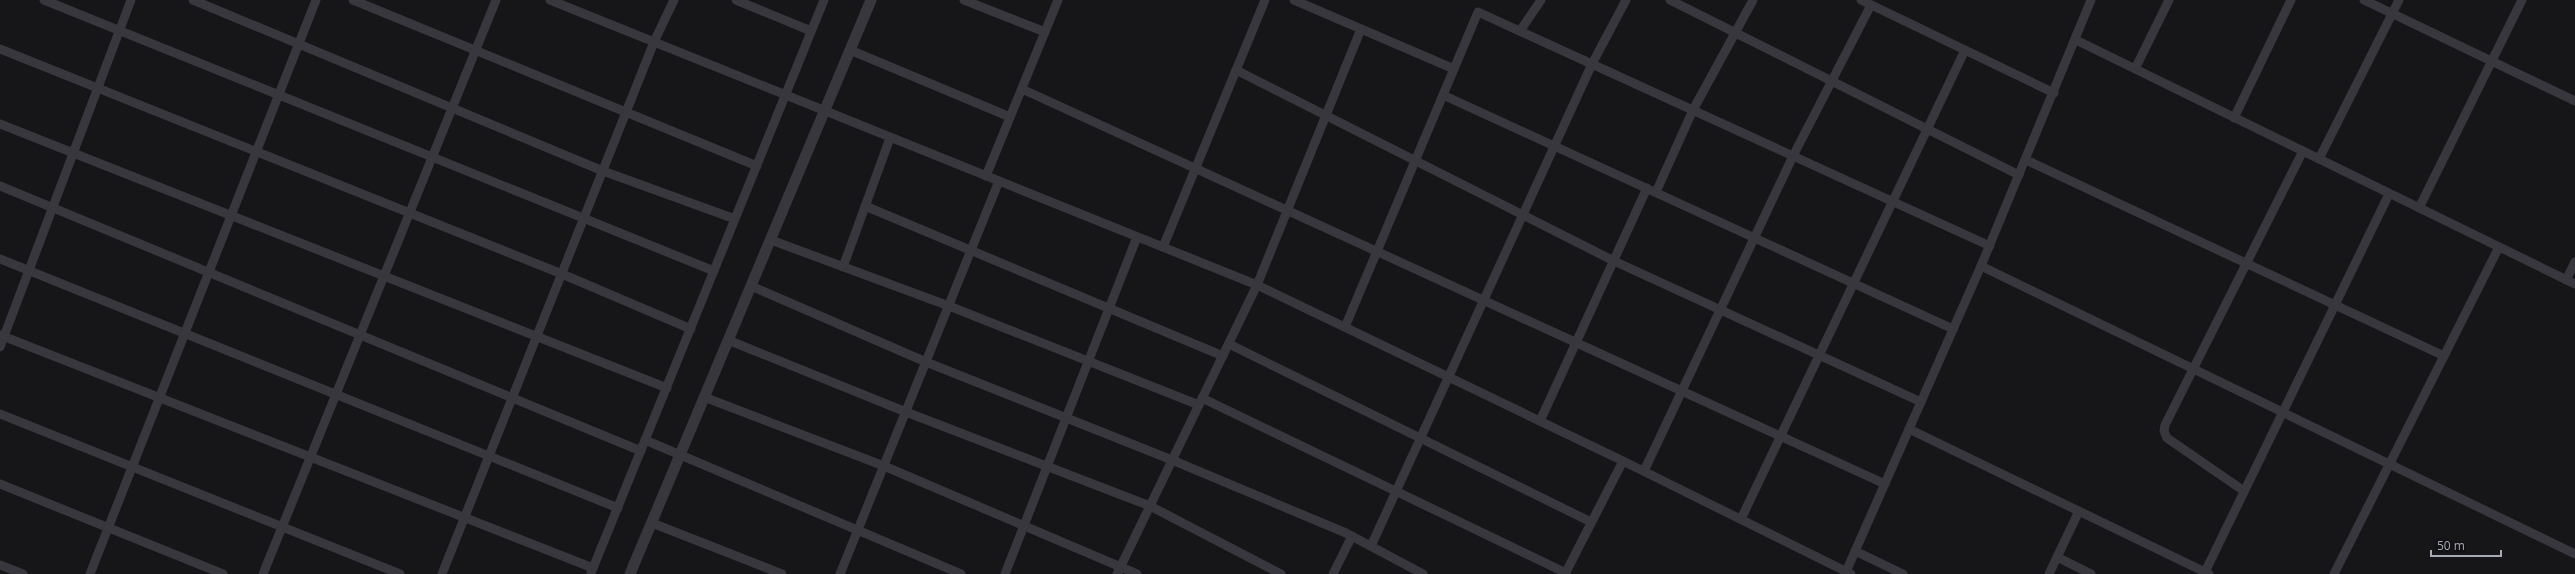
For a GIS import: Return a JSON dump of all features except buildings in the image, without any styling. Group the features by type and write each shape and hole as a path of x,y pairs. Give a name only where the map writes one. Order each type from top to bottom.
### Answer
{"street":[{"path":"44,0 584,217 714,271"},
{"path":"0,347 2,336 29,271 131,0"},
{"path":"193,0 603,171 735,219"},
{"path":"90,574 316,0"},
{"path":"352,0 756,166"},
{"path":"263,574 496,0"},
{"path":"550,0 824,112 1257,285 1644,471 1847,573 1855,550 1990,246 2076,40 2091,0"},
{"path":"442,574 654,42 674,0"},
{"path":"736,0 812,31"},
{"path":"2,336 592,571 824,0"},
{"path":"630,574 871,0"},
{"path":"964,0 1045,32"},
{"path":"986,176 1058,0"},
{"path":"1163,247 1265,0"},
{"path":"1294,0 1454,69"},
{"path":"1371,546 1554,145 1592,64 1626,0"},
{"path":"1670,0 2019,175"},
{"path":"1656,192 1693,110 1753,0"},
{"path":"1861,0 2054,93"},
{"path":"2135,69 2169,0"},
{"path":"2234,118 2291,0"},
{"path":"2364,0 2575,101"},
{"path":"2319,159 2400,0"},
{"path":"2418,208 2522,0"},
{"path":"1520,31 1537,1"},
{"path":"1644,471 1793,156 1871,5"},
{"path":"1345,327 1478,12 1990,246"},
{"path":"1119,570 1257,285 1361,29"},
{"path":"2076,40 2575,284"},
{"path":"0,49 562,274 691,329"},
{"path":"850,50 1010,117"},
{"path":"1741,519 1965,50"},
{"path":"1236,70 1614,261 1921,402"},
{"path":"1022,89 1885,484"},
{"path":"1443,95 1854,283 1953,330"},
{"path":"0,124 666,388"},
{"path":"843,267 890,138"},
{"path":"2244,491 2166,438 2164,431 2192,368 2303,151"},
{"path":"2026,160 2444,356"},
{"path":"840,574 999,181"},
{"path":"0,186 641,451"},
{"path":"1540,421 1647,188"},
{"path":"1909,429 2207,573 2244,491 2390,194"},
{"path":"865,206 971,253 1223,356"},
{"path":"1005,574 1137,237"},
{"path":"771,240 949,306 1088,362 1201,402 1396,491 1566,574 1622,461"},
{"path":"2334,574 2499,248"},
{"path":"0,260 618,508"},
{"path":"2566,280 2575,262"},
{"path":"1981,266 2575,554"},
{"path":"751,286 926,362 1172,460 1352,536 1423,574"},
{"path":"728,340 906,412 1150,506 1281,574"},
{"path":"1229,344 1591,522"},
{"path":"704,397 884,466 1024,525 1119,570 1137,574"},
{"path":"0,414 400,574"},
{"path":"645,440 961,574"},
{"path":"0,484 224,574"},
{"path":"2049,574 2079,511"},
{"path":"652,522 782,574"},
{"path":"1333,574 1352,536"},
{"path":"1855,550 1903,574"},
{"path":"2057,557 2090,574"},
{"path":"0,565 23,574"}]}
